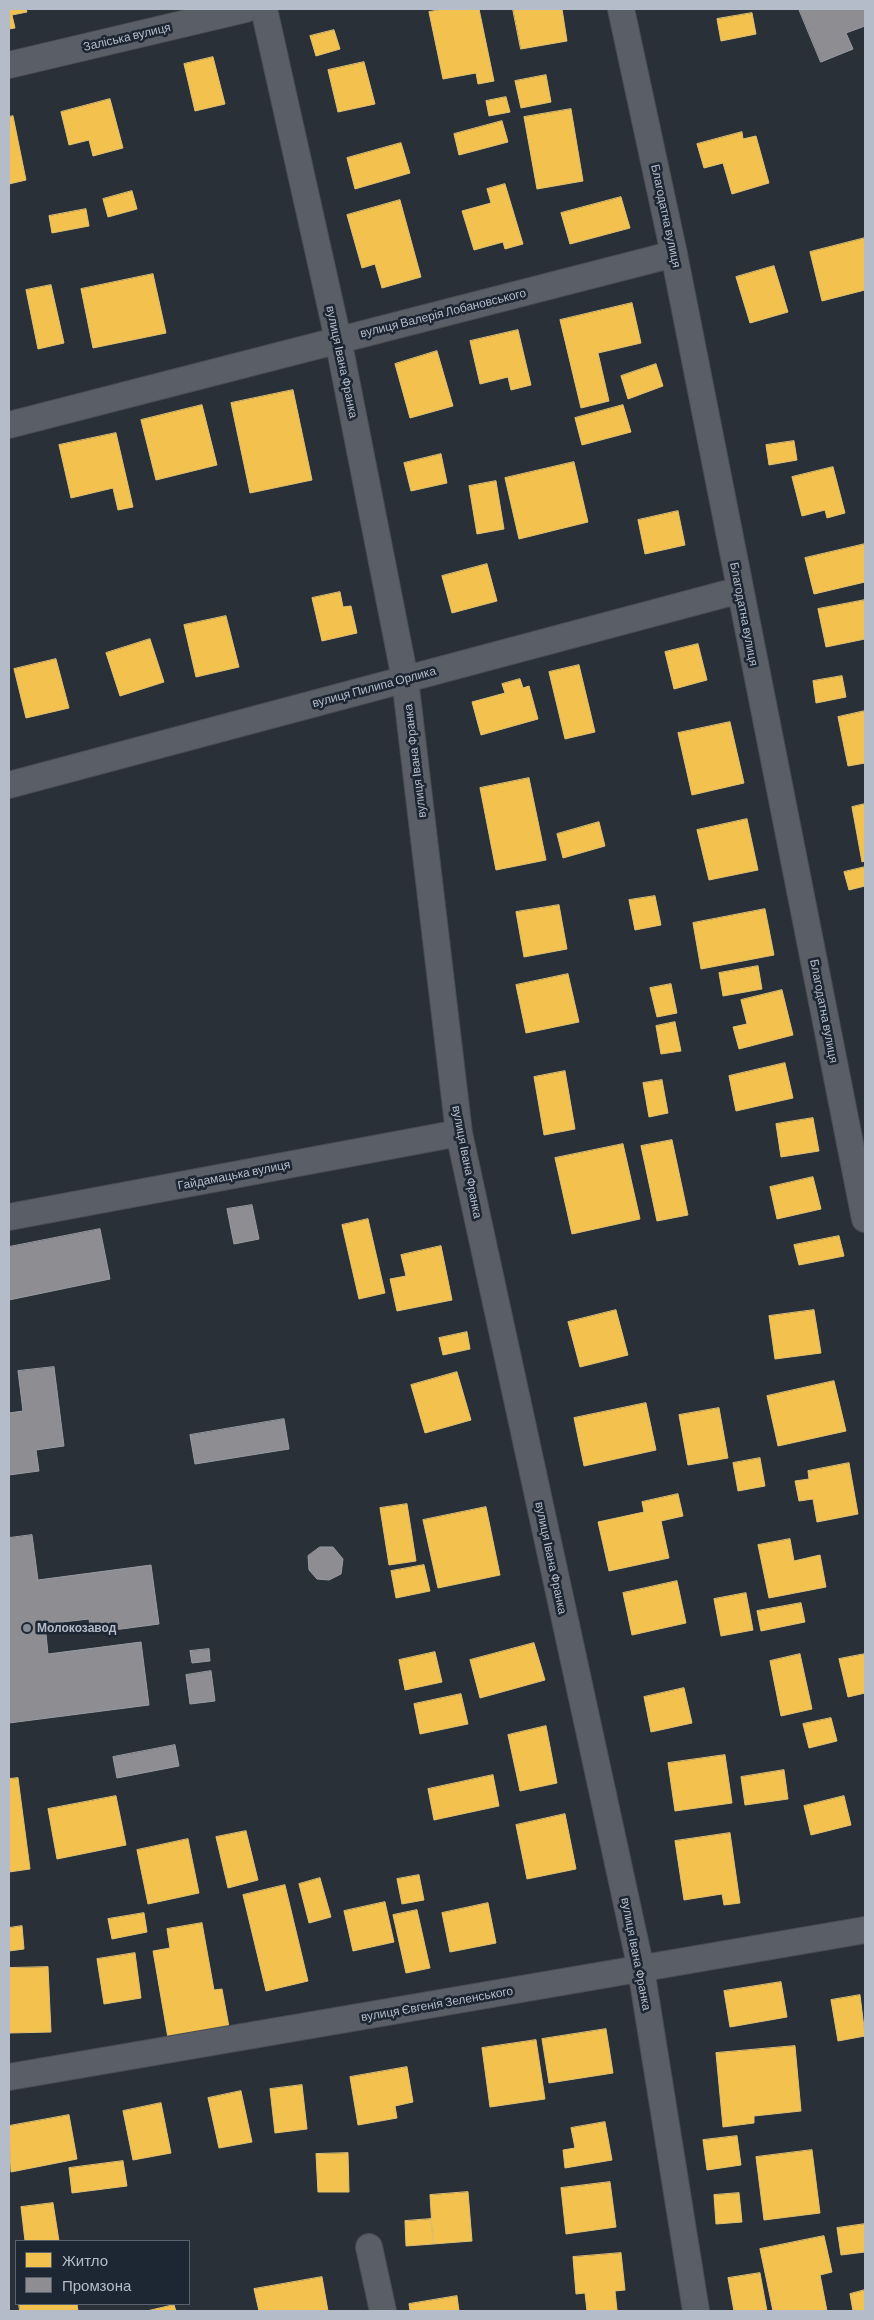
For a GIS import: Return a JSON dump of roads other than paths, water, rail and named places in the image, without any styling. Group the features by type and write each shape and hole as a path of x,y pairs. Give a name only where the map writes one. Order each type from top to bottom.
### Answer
{"street":[{"name":"Заліська вулиця","path":"9,65 246,9"},
{"name":"вулиця Івана Франка","path":"264,9 338,339 405,679 459,1133 641,1969 696,2311"},
{"name":"Благодатна вулиця","path":"621,9 674,254 865,1219"},
{"name":"вулиця Валерія Лобановського","path":"9,425 674,254"},
{"name":"вулиця Пилипа Орлика","path":"9,785 740,590"},
{"name":"Гайдамацька вулиця","path":"9,1216 459,1133"},
{"name":"вулиця Євгенія Зеленського","path":"9,2077 865,1930"},
{"path":"369,2247 383,2311"}],"place":[{"name":"Молокозавод","path":"27,1628"}]}
